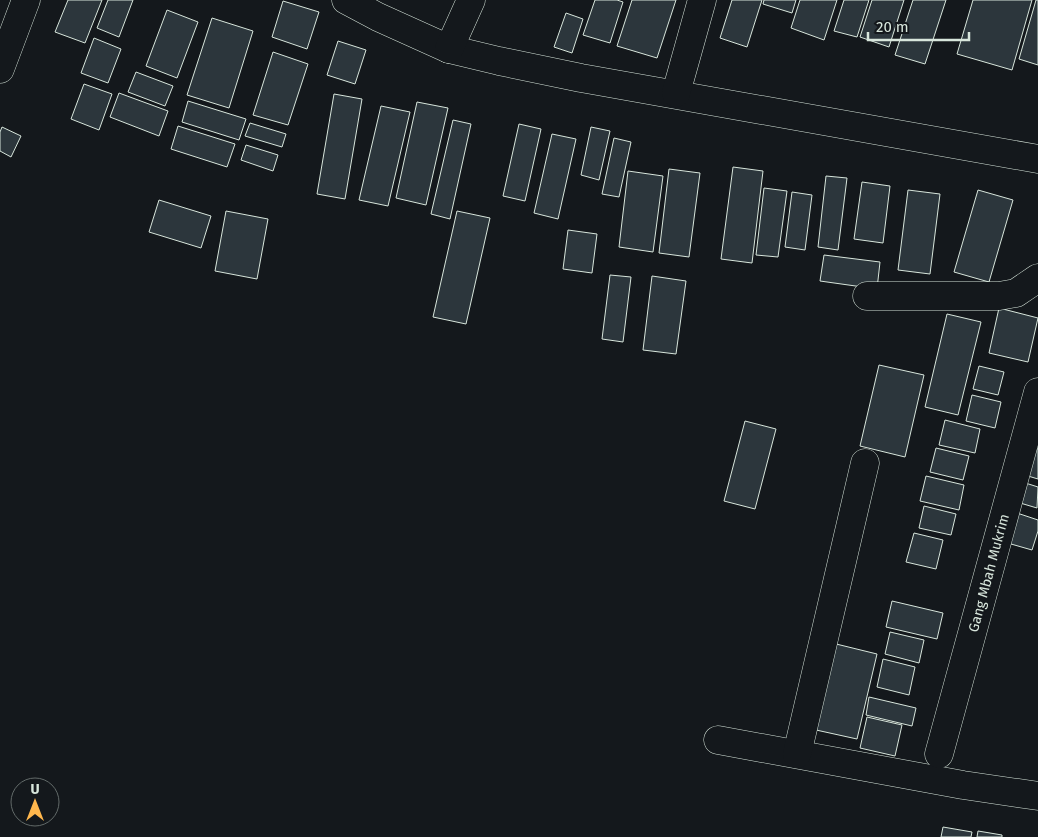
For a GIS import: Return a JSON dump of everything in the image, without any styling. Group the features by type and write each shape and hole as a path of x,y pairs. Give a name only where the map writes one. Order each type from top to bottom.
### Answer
{"street":[{"path":"0,69 26,0"},
{"path":"346,0 378,17 449,48 499,61 572,76 1038,159"},
{"path":"449,48 471,0"},
{"path":"676,93 702,0"},
{"path":"867,296 998,296 1016,293 1038,278"},
{"name":"Gang Mbah Mukrim","path":"939,754 1038,392"},
{"path":"797,754 865,463"},
{"path":"718,740 963,785 1038,796"}],"building":[{"path":"68,0 102,0 85,43 55,32"},
{"path":"108,0 133,0 119,37 97,28"},
{"path":"595,0 617,0 623,2 610,43 583,35"},
{"path":"632,0 676,0 657,58 617,46"},
{"path":"732,0 762,0 747,47 720,38"},
{"path":"764,0 796,0 792,13 763,4"},
{"path":"800,0 837,0 824,40 791,28"},
{"path":"844,0 869,0 857,37 834,31"},
{"path":"872,0 904,0 889,47 860,37"},
{"path":"913,0 946,0 925,64 895,55"},
{"path":"973,0 1032,0 1012,70 957,54"},
{"path":"1036,0 1038,0 1038,65 1019,59"},
{"path":"283,1 319,12 307,49 272,37"},
{"path":"167,10 198,22 177,78 146,66"},
{"path":"566,13 583,19 572,53 554,47"},
{"path":"212,18 253,31 229,108 187,95"},
{"path":"94,38 121,49 108,83 81,73"},
{"path":"338,41 366,50 355,84 327,75"},
{"path":"273,52 308,64 288,125 253,115"},
{"path":"136,72 173,86 165,106 128,92"},
{"path":"84,84 112,94 99,130 71,119"},
{"path":"119,93 168,111 159,136 110,117"},
{"path":"334,94 362,99 345,199 317,194"},
{"path":"188,101 246,119 239,140 182,122"},
{"path":"417,102 448,108 426,205 396,198"},
{"path":"381,106 410,112 388,206 359,200"},
{"path":"453,120 471,124 450,219 431,214"},
{"path":"250,123 286,134 282,147 245,136"},
{"path":"519,124 541,129 525,201 503,196"},
{"path":"178,126 235,144 227,167 171,149"},
{"path":"2,127 21,136 11,157 0,151 0,132"},
{"path":"591,127 610,131 599,180 581,175"},
{"path":"552,134 576,139 558,219 534,213"},
{"path":"614,138 631,142 619,197 602,194"},
{"path":"246,145 278,155 273,171 241,160"},
{"path":"733,167 763,171 752,263 721,259"},
{"path":"669,169 700,173 689,257 659,253"},
{"path":"628,171 663,176 653,252 619,247"},
{"path":"826,176 847,178 838,250 818,247"},
{"path":"862,182 890,186 883,243 854,239"},
{"path":"764,188 787,191 778,257 756,255"},
{"path":"908,190 940,194 930,274 898,270"},
{"path":"978,190 1013,200 989,282 954,272"},
{"path":"792,192 812,195 805,250 785,247"},
{"path":"159,200 211,216 201,248 149,232"},
{"path":"226,211 268,219 257,279 215,271"},
{"path":"457,211 490,218 466,324 433,317"},
{"path":"568,230 597,234 592,273 563,269"},
{"path":"824,255 880,262 877,289 820,281"},
{"path":"610,275 631,277 623,342 602,339"},
{"path":"652,276 686,281 676,354 643,350"},
{"path":"999,308 1038,318 1028,362 989,353"},
{"path":"947,314 981,322 958,415 925,407"},
{"path":"879,365 924,375 905,457 860,446"},
{"path":"979,366 1004,372 998,395 973,389"},
{"path":"972,395 1001,402 995,428 966,421"},
{"path":"945,420 980,429 975,453 939,445"},
{"path":"745,421 776,429 755,509 724,501"},
{"path":"1027,445 1038,449 1038,479 1018,473"},
{"path":"936,448 969,456 963,480 930,472"},
{"path":"926,476 964,485 959,510 920,501"},
{"path":"1016,480 1038,487 1037,508 1010,500"},
{"path":"924,506 956,514 951,535 919,528"},
{"path":"1014,512 1038,520 1038,531 1032,550 1004,542"},
{"path":"914,533 943,540 936,569 906,562"},
{"path":"892,601 943,613 937,639 886,627"},
{"path":"890,632 924,640 919,663 885,654"},
{"path":"828,642 877,654 857,739 807,728"},
{"path":"883,659 915,667 909,695 877,687"},
{"path":"869,697 916,708 912,726 866,715"},
{"path":"867,717 902,725 895,756 860,748"},
{"path":"943,827 972,832 971,837 941,837"},
{"path":"978,831 1002,835 1002,837 977,837"}]}
